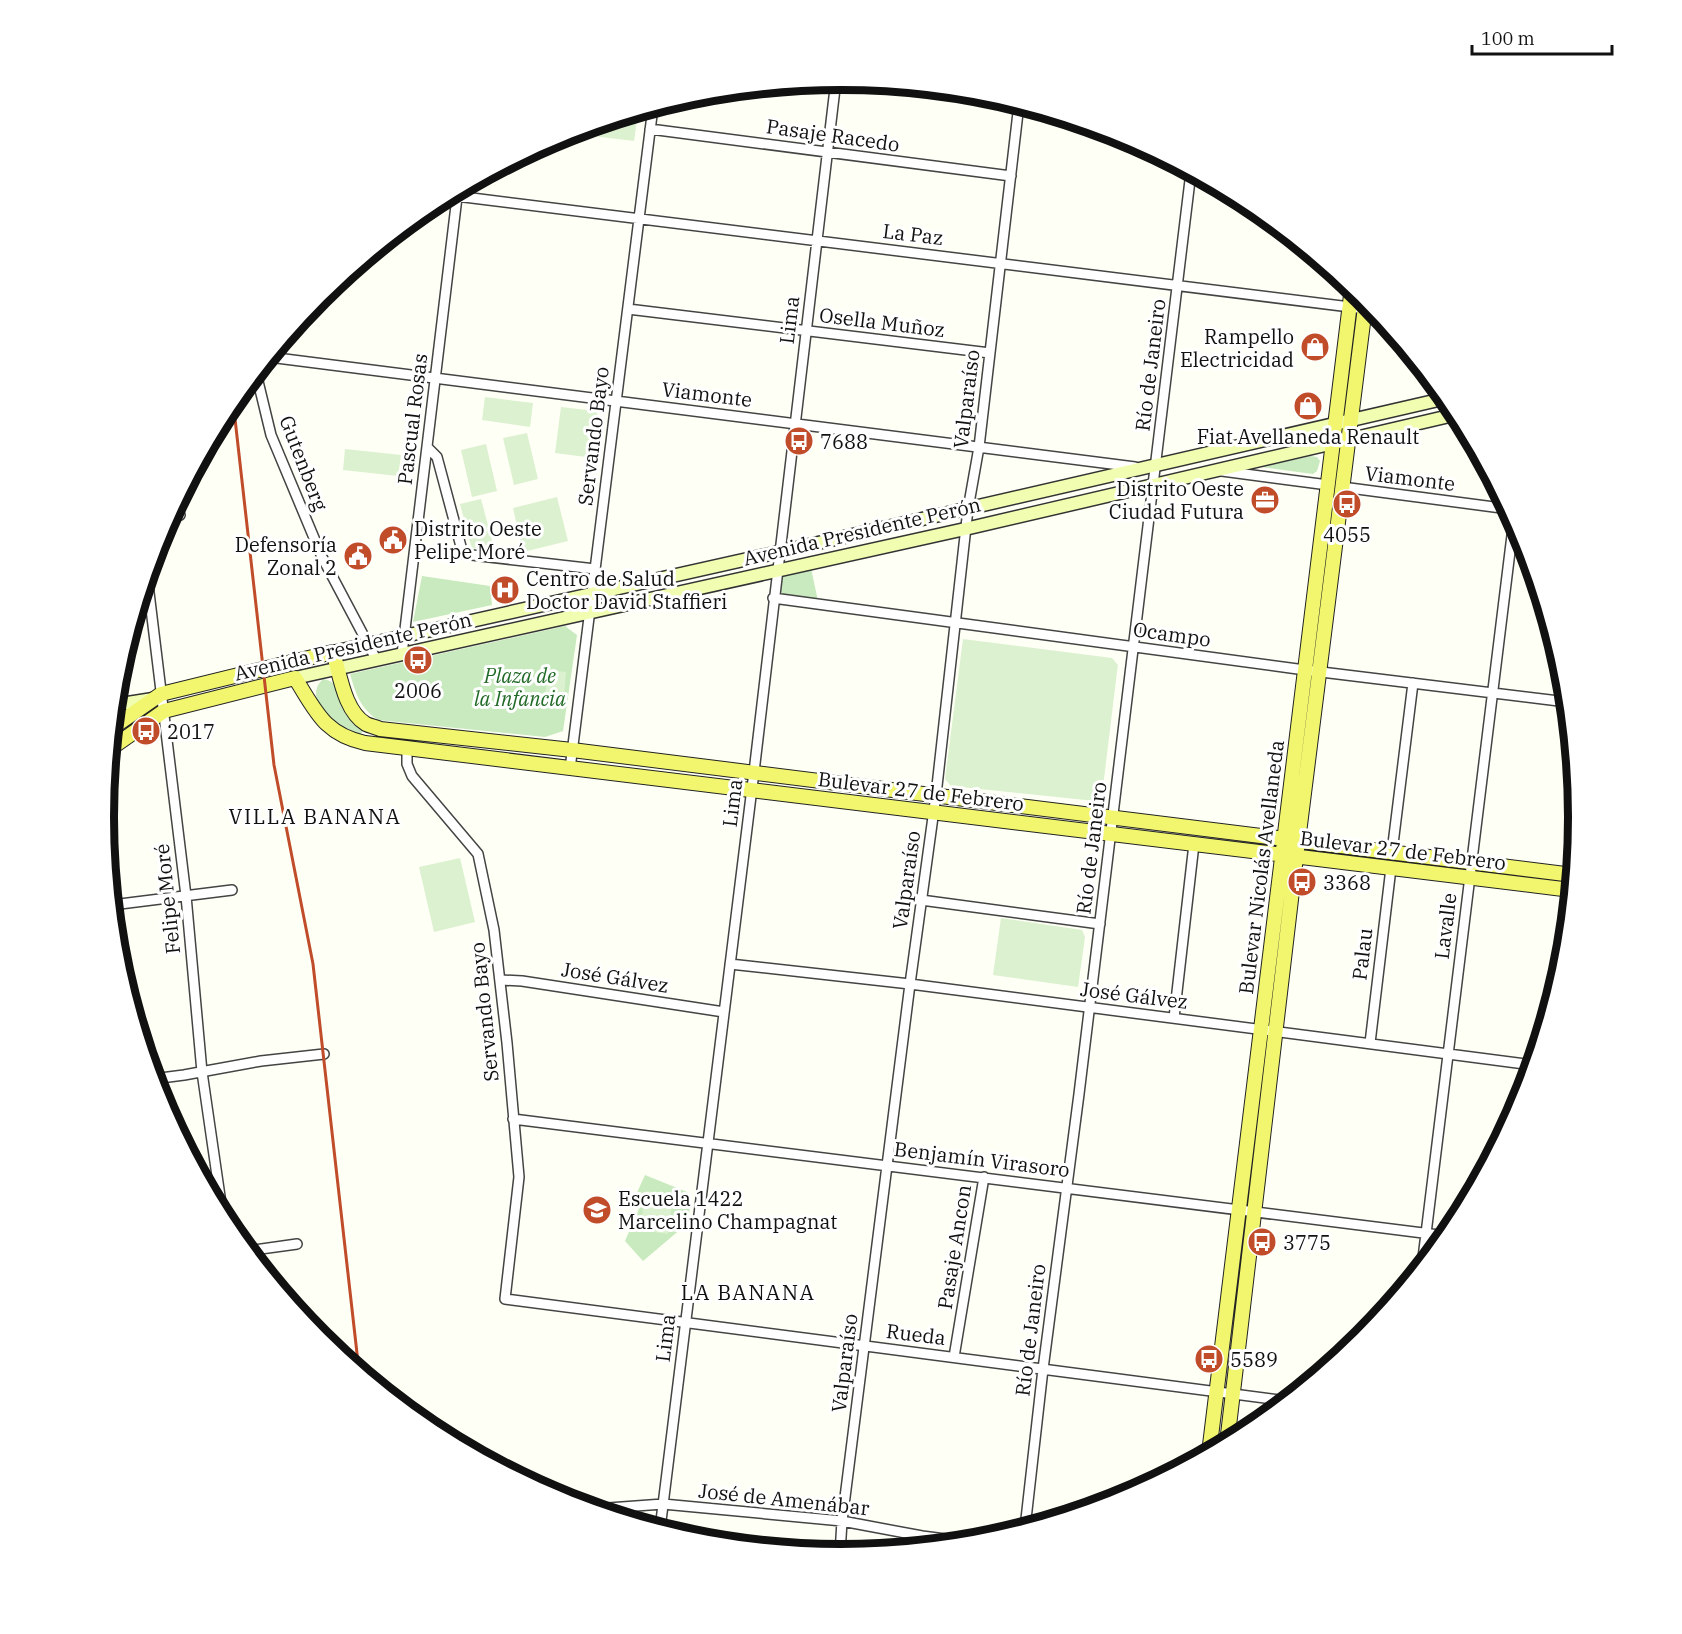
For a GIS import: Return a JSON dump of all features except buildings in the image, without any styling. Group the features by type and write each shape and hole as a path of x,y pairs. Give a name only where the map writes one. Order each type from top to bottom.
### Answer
{"main road":[{"name":"Bulevar Nicolás Avellaneda","path":"1228,1432 1276,1030 1289,856 1284,839 1305,670 1335,486 1347,439 1343,422 1351,299"},
{"name":"Bulevar Nicolás Avellaneda","path":"1210,1443 1261,1028 1289,856 1299,841 1319,672 1335,486 1333,442 1343,422 1366,315"},
{"name":"Avenida Presidente Perón","path":"120,721 157,696 333,652 1436,400"},
{"name":"Avenida Presidente Perón","path":"118,743 160,713 295,678 965,529 1447,416"},
{"name":"Bulevar 27 de Febrero","path":"333,652 349,703 357,716 367,724 380,729 754,772 1565,874"},
{"name":"Bulevar 27 de Febrero","path":"295,678 329,728 347,739 570,769 1564,889"},
{"path":"123,703 157,696"},
{"path":"120,723 160,713"}],"street":[{"name":"Lima","path":"661,1521 752,790 776,570 835,90"},
{"name":"Valparaíso","path":"841,1544 910,984 936,795 965,529 979,447 1018,112"},
{"name":"Servando Bayo","path":"570,769 652,115"},
{"name":"Pasaje Racedo","path":"650,129 1011,176"},
{"name":"Río de Janeiro","path":"1026,1520 1190,180"},
{"name":"La Paz","path":"466,195 1358,307"},
{"name":"Pascual Rosas","path":"402,654 454,202"},
{"name":"Osella Muñoz","path":"628,309 990,353"},
{"name":"Viamonte","path":"277,358 1140,468"},
{"name":"Gutenberg","path":"258,382 272,435 317,546 376,659"},
{"path":"427,447 437,457 463,554 595,569"},
{"name":"Viamonte","path":"1214,470 1499,508"},
{"name":"Lavalle","path":"1424,1252 1512,536"},
{"name":"Felipe Moré","path":"149,597 157,696 186,896 202,1072 220,1194"},
{"name":"Ocampo","path":"773,598 1319,672 1558,701"},
{"path":"1392,852 1413,683"},
{"name":"Servando Bayo","path":"407,748 407,764 412,776 478,854 494,930 501,980 519,1177 505,1299"},
{"path":"1174,1018 1194,844"},
{"name":"Palau","path":"1370,1043 1390,868"},
{"path":"119,903 232,890"},
{"path":"921,900 1100,924"},
{"name":"José Gálvez","path":"730,964 1261,1028 1524,1064"},
{"name":"José Gálvez","path":"501,980 522,981 724,1012"},
{"path":"163,1078 261,1061 324,1054"},
{"name":"Benjamín Virasoro","path":"513,1119 1436,1234"},
{"name":"Pasaje Ancon","path":"954,1358 984,1177"},
{"path":"257,1250 297,1244"},
{"name":"Rueda","path":"505,1299 1276,1400"},
{"name":"José de Amenábar","path":"615,1508 663,1504 842,1521 937,1538"}],"green space":[{"path":"637,120 634,141 589,136"},
{"path":"485,397 533,403 530,427 482,420"},
{"path":"561,407 596,411 598,415 594,458 555,453"},
{"path":"527,433 538,479 514,485 503,438"},
{"path":"486,444 497,491 472,497 461,450"},
{"path":"345,449 401,455 398,476 343,470"},
{"path":"1311,456 1317,457 1320,461 1317,471 1313,474 1261,467"},
{"path":"557,497 568,541 523,552 513,508"},
{"path":"481,499 493,544 472,549 460,504"},
{"path":"811,568 818,601 782,594 780,581 783,577 792,572"},
{"path":"422,576 490,586 492,605 413,622"},
{"name":"Plaza de la Infancia","path":"565,626 577,635 563,731 545,737 378,720 363,705 350,674"},
{"path":"963,639 1112,658 1118,665 1102,795 1095,801 951,786 945,779"},
{"path":"548,670 566,672 563,709 544,707"},
{"path":"323,679 331,681 336,686 348,716 363,730 359,738 336,727 320,709 316,690"},
{"path":"460,858 475,922 434,932 419,867"},
{"path":"1001,918 1082,930 1085,937 1078,987 993,975"},
{"path":"645,1175 687,1192 691,1197 688,1223 643,1261 625,1241 642,1202 635,1197"},
{"path":"646,1191 673,1195 668,1234 640,1230"}],"railway":[{"path":"235,416 274,765 313,964 358,1360"}],"place":[{"name":"Rampello Electricidad","path":"1315,347"},
{"name":"Fiat Avellaneda Renault","path":"1308,406"},
{"name":"7688","path":"799,441"},
{"name":"Distrito Oeste Ciudad Futura","path":"1265,500"},
{"name":"4055","path":"1347,504"},
{"name":"Distrito Oeste Pelipe Moré","path":"393,540"},
{"name":"Defensoría Zonal 2","path":"358,556"},
{"name":"Centro de Salud Doctor David Staffieri","path":"505,590"},
{"name":"2006","path":"418,660"},
{"name":"2017","path":"146,731"},
{"name":"3368","path":"1302,882"},
{"name":"Escuela 1422 Marcelino Champagnat","path":"597,1210"},
{"name":"3775","path":"1262,1242"},
{"name":"5589","path":"1209,1359"}],"district":[{"name":"VILLA BANANA","path":"315,816"},
{"name":"LA BANANA","path":"748,1292"}]}
